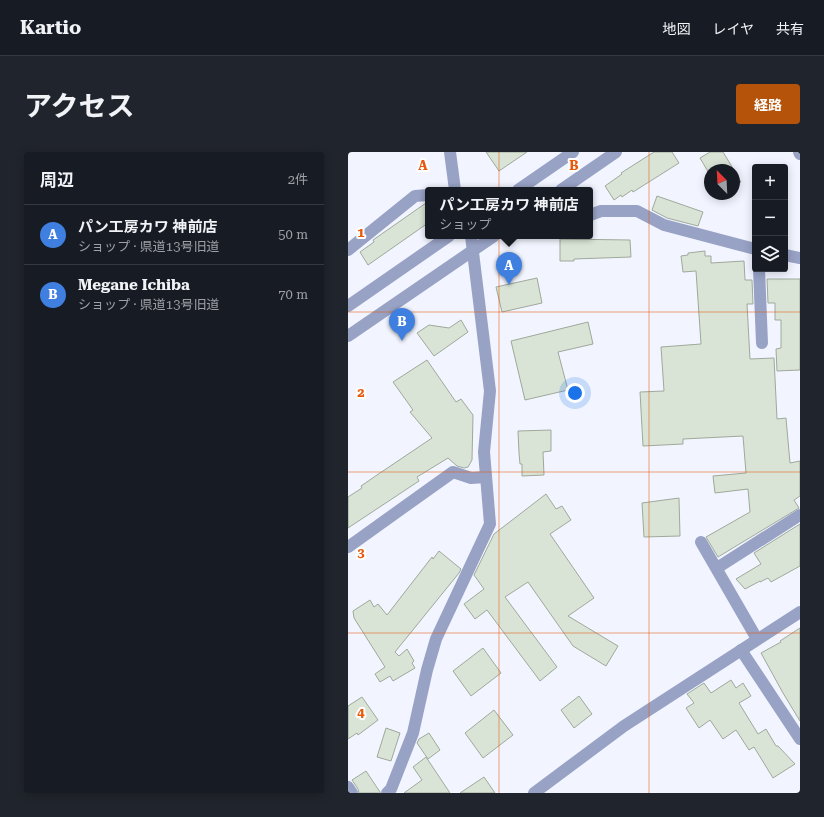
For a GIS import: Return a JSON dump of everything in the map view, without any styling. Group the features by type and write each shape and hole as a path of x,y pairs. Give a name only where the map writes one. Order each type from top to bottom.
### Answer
{"street":[{"path":"450,152 455,187"},
{"path":"522,187 573,152"},
{"path":"565,187 616,152"},
{"path":"348,250 415,196 425,195"},
{"path":"593,214 601,211 637,211 664,225 752,248"},
{"path":"348,306 445,239"},
{"path":"387,793 391,789 413,733 427,670 436,639 490,524 484,452 490,391 472,239"},
{"path":"348,336 490,239"},
{"path":"788,256 800,258"},
{"path":"759,272 762,343"},
{"path":"348,547 453,472 471,478 486,477"},
{"path":"717,568 800,515"},
{"path":"701,542 757,639"},
{"path":"534,793 624,726 800,612"},
{"path":"742,650 800,739"},
{"path":"348,787 352,793"}],"building":[{"path":"486,152 527,152 499,171"},
{"path":"654,152 672,152 679,163 633,192 632,190 622,197 621,195 614,200 605,186 622,174 621,173"},
{"path":"710,152 723,152 730,164 704,165 700,158"},
{"path":"657,196 703,212 698,226 667,218 652,210"},
{"path":"425,204 425,225 368,265 360,252 374,242 373,240"},
{"path":"560,239 630,240 631,257 574,259 574,261 560,261"},
{"path":"705,251 705,256 711,256 711,263 744,261 745,280 752,280 753,304 747,304 750,359 774,358 777,419 786,418 790,463 800,461 800,496 794,500 799,508 718,557 706,537 750,512 748,489 715,493 713,476 746,473 743,436 683,439 683,444 643,446 640,392 664,391 661,347 701,344 696,271 683,272 681,256 688,255 688,253"},
{"path":"537,278 542,303 502,312 496,287"},
{"path":"767,279 800,279 800,370 777,371 776,349 781,348 781,320 775,320 775,303 768,303"},
{"path":"461,320 468,332 434,356 417,333 429,325 449,328"},
{"path":"588,322 593,344 558,352 568,390 525,400 511,341"},
{"path":"427,360 456,402 461,399 473,415 472,460 468,467 464,468 457,466 448,458 417,477 419,481 348,528 348,497 362,488 361,486 432,438 410,412 413,410 393,382"},
{"path":"551,430 551,451 543,452 544,475 522,476 518,431"},
{"path":"546,494 556,509 562,506 571,520 550,534 594,598 568,616 618,646 606,666 573,646 528,582 505,597 557,667 540,681 487,610 475,619 464,604 484,589 474,575 494,534"},
{"path":"679,498 680,536 644,537 642,503"},
{"path":"800,524 800,566 771,582 768,578 745,589 736,579 761,564 754,553"},
{"path":"439,551 461,569 395,652 399,656 407,649 414,661 412,663 415,668 393,681 390,676 380,682 375,674 385,667 354,618 353,611 370,600 374,607 378,604 387,615 432,557 433,559"},
{"path":"800,628 800,721 761,653 781,642 780,641"},
{"path":"483,648 501,673 471,696 453,671"},
{"path":"731,680 736,688 743,683 751,696 739,703 758,734 766,729 776,746 778,746 795,764 773,778 754,747 749,750 736,730 723,739 710,720 699,728 686,708 694,703 687,694 704,683 711,693"},
{"path":"579,696 592,714 574,728 561,710"},
{"path":"362,697 378,720 358,735 357,733 348,739 348,706"},
{"path":"494,710 513,735 483,758 465,733"},
{"path":"386,728 400,733 391,761 377,757"},
{"path":"429,733 440,750 428,759 417,743 419,739"},
{"path":"426,757 450,793 404,793 422,780 413,767"},
{"path":"366,771 380,793 359,793 352,780"},
{"path":"484,777 495,793 460,793"}],"place":[{"name":"パン工房カワ 神前店","path":"509,285"},
{"name":"Megane Ichiba","path":"402,341"}]}
